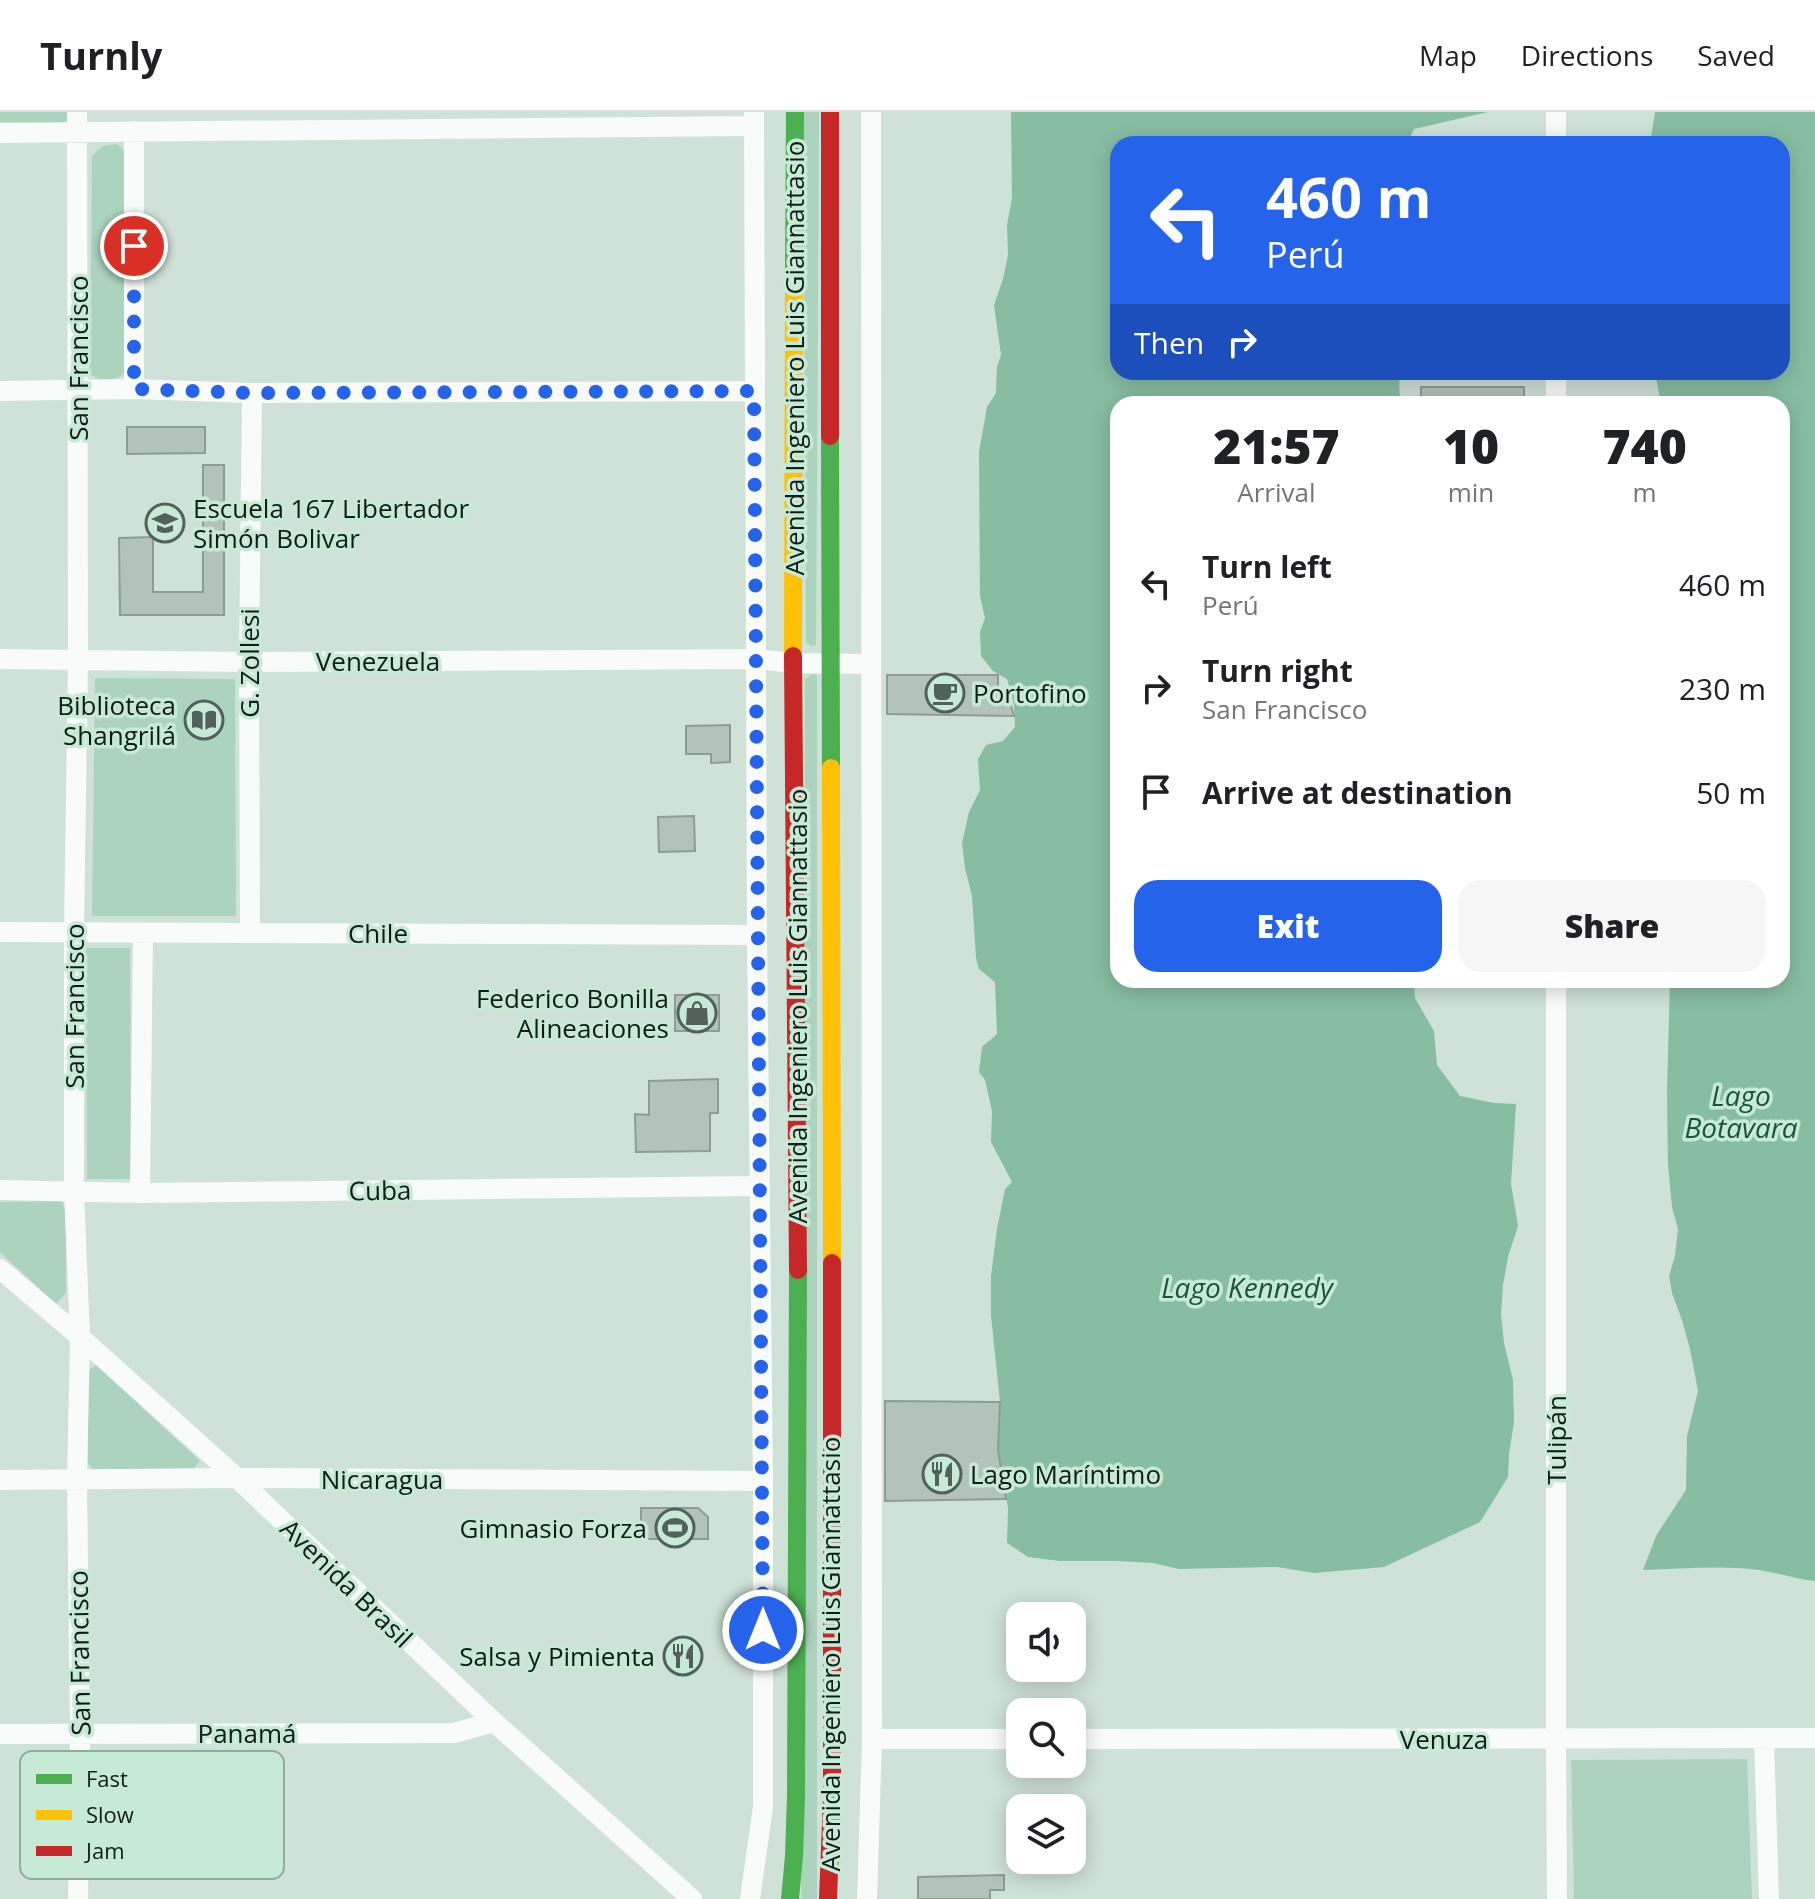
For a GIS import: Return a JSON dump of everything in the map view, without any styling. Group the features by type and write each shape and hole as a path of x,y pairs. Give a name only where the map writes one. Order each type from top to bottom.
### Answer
{"main road":[{"name":"Avenida Ingeniero Luis Giannattasio","path":"790,1899 796,1797 798,1279 793,663 795,112"},
{"name":"Avenida Ingeniero Luis Giannattasio","path":"828,1899 832,1797 830,112"}],"street":[{"name":"Avenida Ingeniero Luis Giannattasio","path":"867,1899 872,1739 871,112"},
{"path":"1556,112 1556,136"},
{"name":"Avenida Ingeniero Luis Giannattasio","path":"750,1899 763,1807 754,119"},
{"path":"0,133 78,122 134,131 754,119"},
{"name":"San Francisco","path":"78,122 74,1192 80,1337 77,1479 80,1751"},
{"path":"134,131 134,389"},
{"path":"0,391 754,391"},
{"name":"G. Zollesi","path":"250,933 252,393"},
{"name":"Venezuela","path":"0,659 249,662 756,659 871,664"},
{"name":"Chile","path":"0,932 757,935"},
{"path":"140,1193 143,933"},
{"name":"Tulipán","path":"1556,988 1557,1899"},
{"name":"Cuba","path":"0,1190 140,1193 759,1186"},
{"name":"Avenida Brasil","path":"0,1269 237,1478 494,1722 692,1899"},
{"name":"Nicaragua","path":"0,1480 763,1481"},
{"name":"Panamá","path":"0,1734 454,1733 494,1722"},
{"path":"1764,1738 1769,1899"},
{"name":"Venuza","path":"1086,1739 1815,1738"},
{"path":"872,1739 1006,1739"},
{"name":"San Francisco","path":"78,1879 78,1899"}],"shaded area":[{"path":"0,112 69,112 67,121 61,123 0,122"},
{"path":"803,112 819,112 816,646 806,642"},
{"path":"116,144 126,154 124,373 107,380 90,374 92,156 102,146"},
{"path":"812,674 817,675 817,1899 801,1899 805,679"},
{"path":"95,678 235,679 236,916 92,916"},
{"path":"86,948 130,948 131,1179 87,1179"},
{"path":"61,1201 66,1209 66,1293 56,1304 0,1252 0,1202"},
{"path":"96,1365 200,1461 194,1468 94,1471 88,1463 87,1371"},
{"path":"1747,1759 1752,1899 1574,1899 1571,1760"}],"water":[{"name":"Lago Kennedy","path":"1011,112 1488,112 1414,129 1411,136 1110,136 1110,380 1399,380 1400,396 1110,396 1110,988 1414,988 1415,998 1434,1031 1437,1065 1460,1096 1516,1104 1511,1184 1518,1226 1508,1257 1501,1314 1513,1380 1514,1422 1508,1477 1480,1522 1384,1567 1314,1573 1277,1567 1179,1569 1153,1563 1060,1561 1028,1557 1007,1543 1008,1508 998,1450 1000,1402 991,1316 991,1276 1005,1189 1012,1182 991,1142 992,1111 985,1080 979,1072 982,1047 997,1034 995,982 979,969 976,958 972,896 962,843 969,812 980,790 978,759 986,745 1003,741 1015,727 1014,705 1007,679 993,671 981,656 980,632 985,618 980,596 979,452 987,407 996,393 997,367 1001,355 994,305 1008,255 1007,225 1012,198"},
{"name":"Lago Botavara","path":"1655,112 1815,112 1815,1581 1744,1569 1643,1570 1656,1536 1686,1490 1687,1436 1698,1391 1690,1349 1669,1276 1678,1229 1672,1207 1668,1165 1670,988 1790,988 1790,396 1660,396 1656,380 1790,380 1790,136 1651,136"}],"building":[{"path":"1421,387 1524,387 1524,396 1421,396"},
{"path":"127,427 205,427 205,453 127,454"},
{"path":"203,465 224,465 224,615 120,615 119,538 153,537 153,592 203,592"},
{"name":"Portofino","path":"887,675 998,675 998,687 1009,699 1014,716 887,714"},
{"path":"730,725 730,762 711,763 711,754 686,754 686,726"},
{"path":"694,816 695,851 659,852 658,817"},
{"name":"Federico Bonilla Alineaciones","path":"675,995 719,995 719,1031 675,1031"},
{"path":"718,1079 718,1113 710,1113 710,1151 636,1152 635,1114 649,1115 649,1081"},
{"name":"Lago Maríntimo","path":"885,1401 1000,1402 998,1450 1006,1499 885,1501"},
{"name":"Gimnasio Forza","path":"641,1508 698,1508 708,1517 708,1539 641,1539"},
{"path":"1004,1875 1004,1890 990,1890 990,1899 918,1899 918,1877"}],"traffic: fast":[{"path":"794,273 795,112"},
{"path":"830,436 831,768"},
{"path":"790,1899 796,1797 798,1270"}],"traffic: slow":[{"path":"793,656 794,273"},
{"path":"831,768 832,1263"}],"traffic: jam":[{"path":"830,112 830,436"},
{"path":"793,656 798,1270"},
{"path":"828,1899 832,1797 832,1263"}],"place":[{"name":"Escuela 167 Libertador Simón Bolivar","path":"165,523"},
{"name":"Portofino","path":"945,693"},
{"name":"Biblioteca Shangrilá","path":"204,720"},
{"name":"Federico Bonilla Alineaciones","path":"697,1013"},
{"name":"Lago Maríntimo","path":"942,1474"},
{"name":"Gimnasio Forza","path":"675,1528"},
{"name":"Salsa y Pimienta","path":"683,1656"}],"route":[{"path":"134,246 134,389 252,393 754,391 763,1630"}]}
